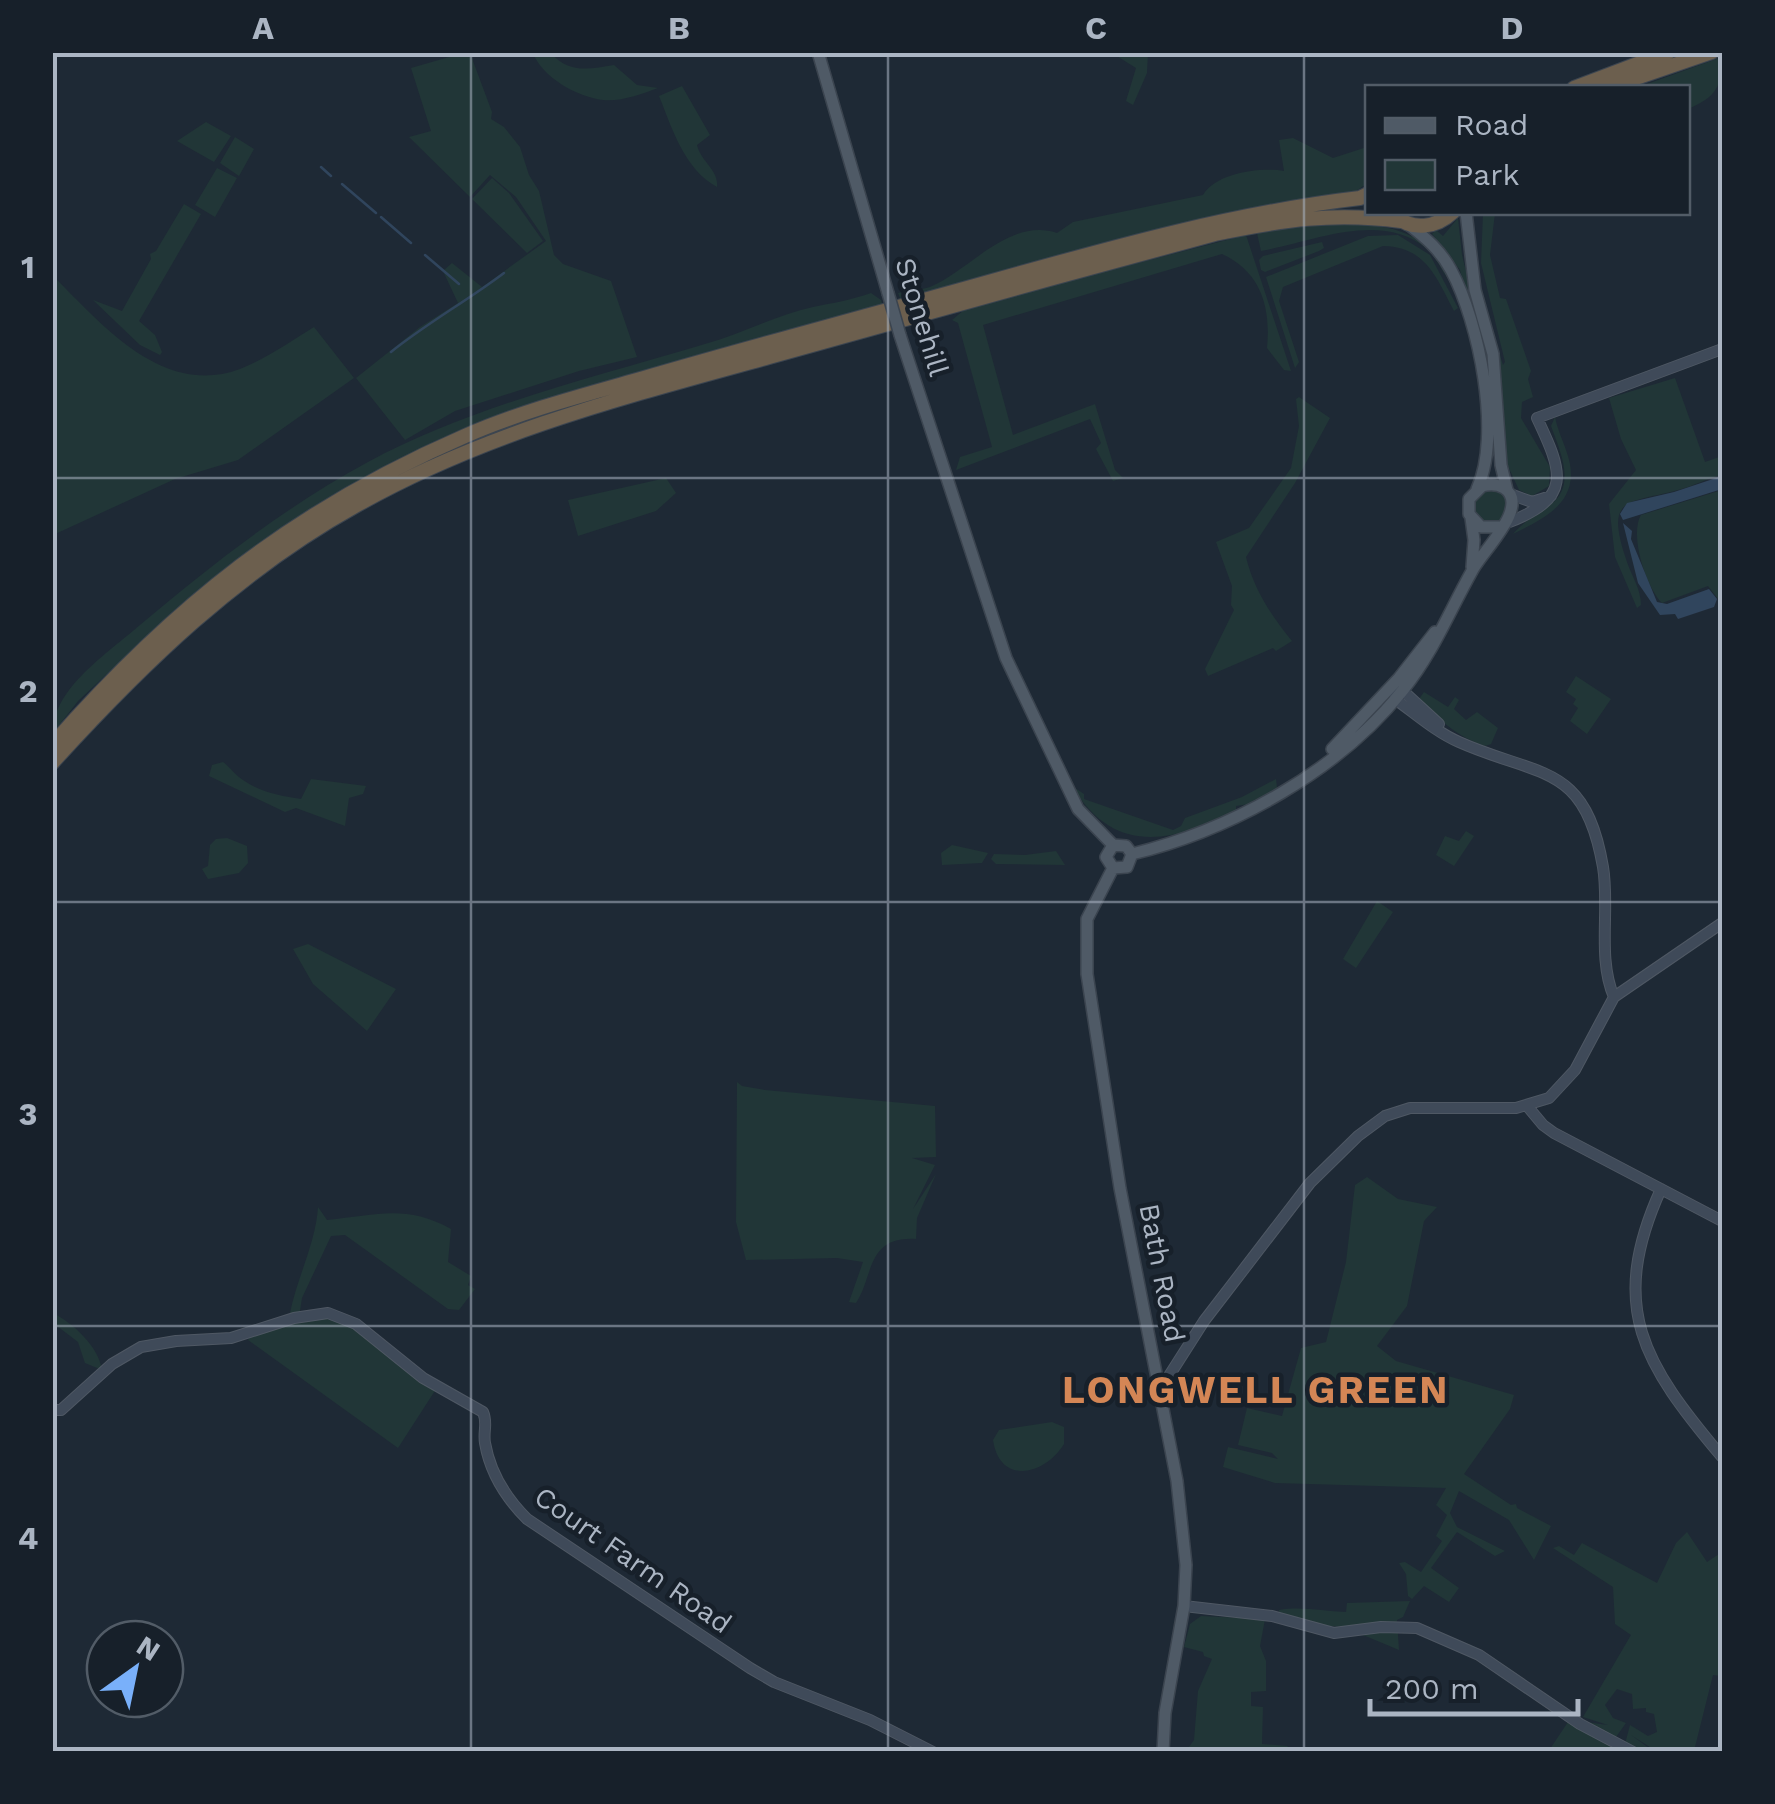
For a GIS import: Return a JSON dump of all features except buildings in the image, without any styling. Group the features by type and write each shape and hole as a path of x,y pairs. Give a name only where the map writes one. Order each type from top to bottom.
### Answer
{"highway":[{"path":"1582,85 1669,52"},
{"path":"1617,85 1712,52"},
{"path":"52,745 141,648 240,565 354,491 465,436 610,387 1060,263 1232,218 1365,196"},
{"path":"52,763 163,647 263,564 359,503 472,449 593,405 1215,234 1354,215 1434,225 1448,215"}],"main road":[{"name":"Stonehill","path":"818,52 900,334 1006,658 1067,790 1091,825 1113,845"},
{"path":"1132,854 1162,847 1248,814 1336,754 1432,650 1472,571 1514,510 1500,465 1493,354 1475,290 1466,215"},
{"path":"1401,220 1432,244 1452,272 1478,344 1488,456 1478,489"},
{"path":"1472,571 1474,540 1469,499 1489,484 1508,492"},
{"path":"1471,518 1485,528 1503,525"},
{"path":"1310,772 1344,736 1398,691"},
{"path":"1113,845 1126,846 1132,854 1127,867 1112,868 1106,858 1113,845"},
{"name":"Bath Road","path":"1112,868 1087,919 1087,974 1120,1188 1178,1480 1184,1532 1184,1606 1163,1752"}],"street":[{"path":"1503,525 1539,510 1552,496 1560,474 1538,418 1722,349"},
{"path":"1508,492 1532,502 1552,496"},
{"path":"1398,691 1456,741 1540,769 1562,782 1583,804 1598,836 1605,878 1608,976 1614,997"},
{"path":"1160,1390 1204,1321 1310,1183 1358,1136 1392,1113 1410,1108 1528,1107 1549,1098 1575,1070 1614,997 1722,923"},
{"path":"1528,1107 1543,1126 1722,1221"},
{"path":"1662,1189 1638,1250 1637,1312 1659,1372 1722,1457"},
{"name":"Court Farm Road","path":"52,1410 61,1410 112,1364 141,1346 231,1338 320,1313 348,1319 423,1378 483,1412 487,1420 484,1441 501,1486 514,1505 536,1525 774,1682 870,1720 933,1752"},
{"path":"1156,1372 1176,1368"},
{"path":"1184,1606 1272,1616 1334,1633 1381,1627 1417,1628 1479,1655 1580,1724 1633,1752"}],"green space":[{"path":"470,53 492,112 491,119 504,127 520,147 539,191 554,255 563,264 611,281 637,357 579,371 455,411 405,440 356,378 420,327 458,303 443,271 452,263 482,287 546,241 516,197 490,175 470,197 409,137 431,131 411,68"},
{"path":"533,53 551,53 572,67 614,65 637,85 658,88 617,100 593,98 552,78"},
{"path":"1112,53 1148,53 1147,73 1133,105 1126,101 1136,68"},
{"path":"1722,57 1715,90 1690,108 1690,85 1644,85"},
{"path":"682,86 710,135 697,145 717,187 688,159 659,96"},
{"path":"206,122 231,136 214,162 177,141"},
{"path":"235,137 254,149 239,176 220,163"},
{"path":"1293,138 1333,158 1365,148 1365,185 1355,192 901,300 898,293 930,287 1022,232 1057,233 1073,222 1203,195 1218,181 1239,173 1284,171 1279,140"},
{"path":"217,168 237,178 215,217 195,205"},
{"path":"492,178 509,193 543,241 527,253 472,199"},
{"path":"184,204 201,214 139,321 155,335 160,355 140,345 93,300 122,311 151,259 150,254 156,251"},
{"path":"1483,215 1495,215 1490,255 1500,298 1506,299 1531,371 1528,379 1533,397 1522,402 1521,418 1550,467 1549,486 1532,496 1519,490 1507,464 1499,372 1487,314 1503,365 1505,362 1481,263"},
{"path":"1458,218 1462,255 1476,312 1471,313 1460,270 1432,234 1436,230 1443,236"},
{"path":"1323,223 1381,227 1413,237 1427,247 1450,281 1427,249 1389,232 1346,232 1261,251 1257,233 1260,231"},
{"path":"1246,235 1291,371 1284,370 1267,348 1267,319 1261,292 1246,271 1222,254 983,325 1013,435 1095,404 1115,470 1123,478 1113,481 1096,449 1101,443 1090,419 956,470 960,457 992,447 958,323 952,320 964,310"},
{"path":"1398,235 1430,255 1458,308 1454,311 1420,258 1383,246 1283,287 1279,301 1299,362 1295,368 1266,277 1368,236"},
{"path":"1322,242 1324,248 1319,251 1265,272 1261,270 1259,260 1263,256"},
{"path":"52,275 112,333 159,365 185,373 212,375 240,369 314,327 354,378 238,460 175,479 53,535"},
{"path":"871,293 883,306 670,366 356,483 266,539 185,601 78,701 53,733 62,702 98,660 250,538 368,462 491,409 718,340 799,310"},
{"path":"1675,378 1705,462 1722,456 1722,475 1633,501 1620,513 1620,540 1641,599 1637,608 1615,557 1609,504 1636,470 1621,439 1609,398"},
{"path":"1299,397 1330,418 1295,483 1246,557 1264,602 1292,641 1276,651 1273,648 1208,676 1205,669 1234,610 1232,586 1216,542 1249,528 1291,468 1299,426"},
{"path":"1555,417 1570,464 1568,490 1555,508 1513,534 1550,505 1563,488 1564,468 1551,426"},
{"path":"666,478 676,493 656,511 578,536 568,500"},
{"path":"1491,489 1503,494 1508,506 1503,518 1491,523 1479,518 1474,506 1479,494"},
{"path":"1722,490 1722,604 1708,586 1662,603 1641,560 1637,535 1641,515"},
{"path":"1576,676 1611,699 1587,734 1570,721 1578,708 1573,704 1576,699 1566,692"},
{"path":"1424,692 1448,707 1455,697 1459,700 1454,709 1466,720 1477,712 1498,728 1491,744 1475,742 1449,727 1419,699"},
{"path":"223,762 250,784 293,798 301,799 311,779 366,786 363,794 349,798 345,826 296,808 285,812 209,776 212,765"},
{"path":"1276,779 1277,788 1255,803 1236,806 1236,812 1190,830 1147,837 1126,834 1107,825 1072,786 1084,794 1084,799 1173,830 1185,818 1242,797"},
{"path":"1466,831 1474,836 1454,866 1436,855 1445,836 1459,841"},
{"path":"227,838 247,846 248,863 239,873 208,879 202,869 208,866 210,845 216,839"},
{"path":"952,845 988,853 982,863 942,865 941,853"},
{"path":"1056,851 1065,865 996,864 991,859 994,854"},
{"path":"1377,901 1393,912 1356,968 1343,959"},
{"path":"308,944 396,989 367,1031 313,984 293,949"},
{"path":"737,1082 765,1090 935,1106 936,1157 912,1158 935,1165 913,1209 936,1174 917,1218 916,1239 888,1244 880,1251 856,1303 849,1302 863,1262 837,1258 746,1260 736,1222"},
{"path":"1367,1177 1398,1199 1437,1207 1424,1221 1407,1306 1377,1346 1396,1361 1514,1395 1510,1409 1464,1474 1551,1526 1534,1560 1509,1520 1459,1491 1450,1513 1457,1527 1505,1551 1495,1556 1457,1532 1431,1568 1459,1588 1449,1602 1424,1586 1412,1599 1408,1596 1406,1574 1399,1563 1405,1562 1421,1572 1442,1541 1436,1536 1447,1515 1436,1505 1446,1488 1275,1483 1223,1467 1228,1447 1278,1459 1272,1453 1238,1445 1247,1408 1282,1416 1301,1348 1326,1342 1346,1262 1355,1185"},
{"path":"318,1207 327,1220 391,1213 435,1221 451,1229 448,1262 471,1276 468,1285 475,1289 459,1310 448,1309 345,1235 331,1236 302,1298 299,1317 338,1315 438,1386 398,1448 248,1340 252,1333 294,1318 290,1313"},
{"path":"53,1313 84,1337 102,1370 85,1363 78,1342 53,1323"},
{"path":"1052,1422 1064,1427 1064,1444 1046,1463 1024,1471 1014,1470 997,1455 993,1440 999,1430"},
{"path":"1687,1532 1707,1562 1722,1552 1722,1676 1713,1675 1694,1751 1656,1751 1631,1735 1653,1751 1638,1751 1625,1744 1630,1725 1648,1736 1657,1732 1654,1714 1646,1712 1646,1708 1633,1709 1632,1694 1617,1689 1605,1705 1613,1718 1626,1723 1616,1737 1585,1722 1608,1725 1583,1717 1631,1635 1615,1624 1613,1587 1553,1548 1559,1546 1574,1555 1582,1543 1657,1583 1676,1543"},
{"path":"1410,1601 1403,1617 1397,1620 1399,1650 1344,1627 1316,1625 1279,1613 1296,1608 1346,1612 1347,1603"},
{"path":"1201,1616 1265,1619 1260,1646 1266,1661 1266,1691 1251,1692 1251,1706 1263,1707 1262,1744 1288,1746 1284,1751 1186,1751 1194,1740 1198,1691 1212,1659 1184,1647 1190,1624"},
{"path":"1568,1722 1626,1751 1548,1752"}],"water":[{"path":"1722,476 1722,489 1623,520 1620,514 1627,503"},
{"path":"1623,523 1632,531 1631,539 1657,602 1667,604 1709,589 1717,599 1714,607 1678,619 1675,614 1660,615 1638,583"}],"waterway":[{"path":"321,167 331,176"},
{"path":"342,184 376,213"},
{"path":"381,217 411,243"},
{"path":"425,255 459,284"},
{"path":"391,352 504,273"}],"district":[{"name":"LONGWELL GREEN","path":"1256,1390"}]}
